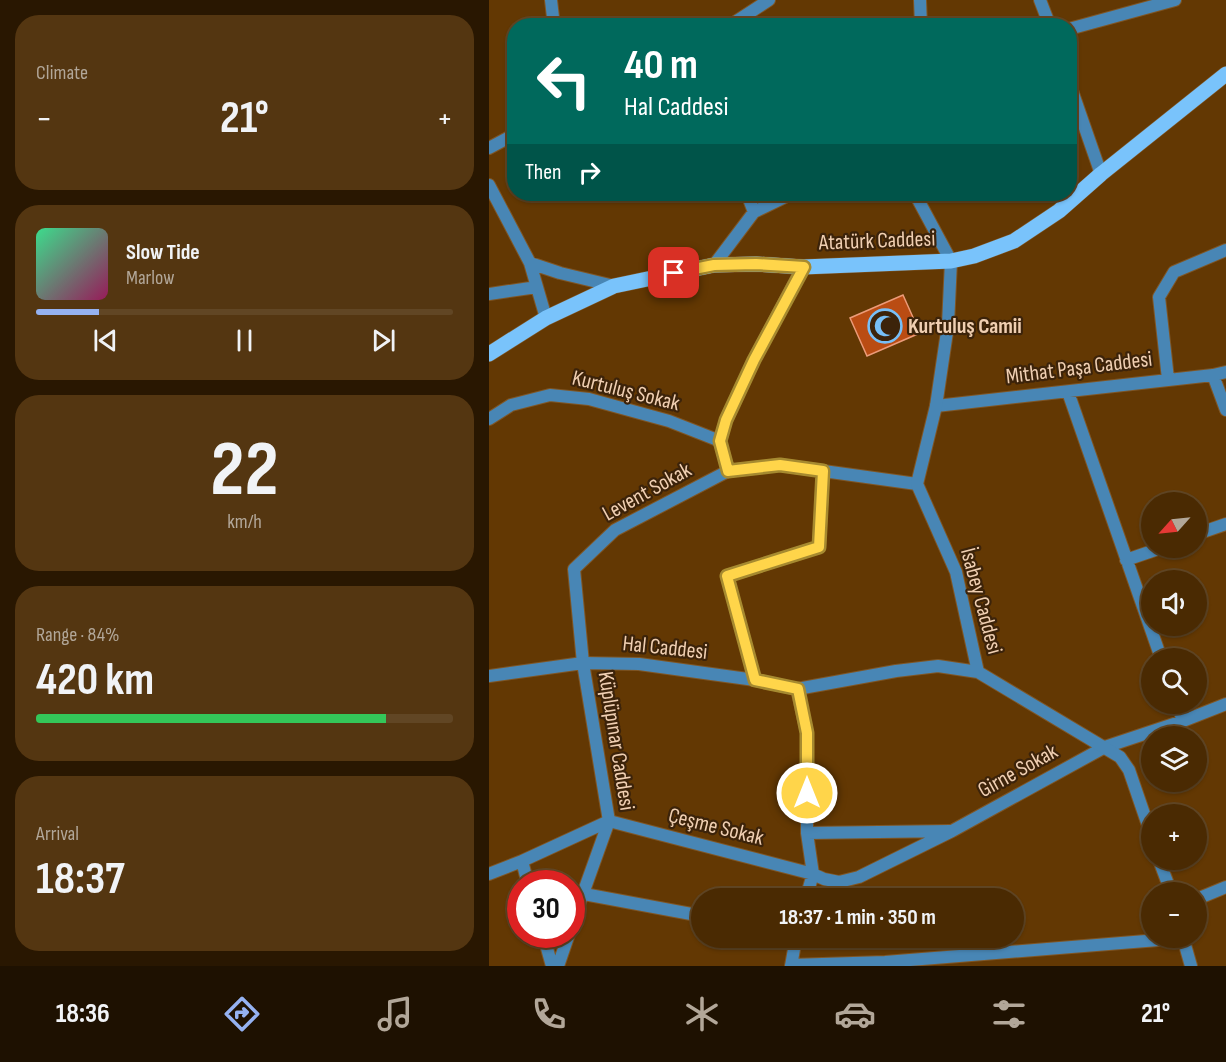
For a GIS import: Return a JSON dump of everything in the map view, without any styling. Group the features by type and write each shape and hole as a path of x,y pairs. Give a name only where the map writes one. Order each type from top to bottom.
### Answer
{"main road":[{"name":"Atatürk Caddesi","path":"1077,195 1226,74"},
{"name":"Atatürk Caddesi","path":"489,354 546,318 614,286 714,265 756,264 804,267 951,261 974,256 1014,241 1070,201"}],"street":[{"path":"552,0 553,18"},
{"path":"741,18 769,0"},
{"path":"920,0 921,18"},
{"path":"1041,0 1047,18"},
{"path":"1077,27 1175,0"},
{"path":"1077,105 1101,174"},
{"path":"489,148 507,138"},
{"path":"489,185 530,263 546,318"},
{"path":"750,201 754,212"},
{"path":"714,265 754,212 777,201"},
{"path":"728,471 780,465 917,484 936,406 948,325 951,261 919,201"},
{"path":"1168,379 1159,297 1174,272 1226,250"},
{"path":"530,263 614,286"},
{"path":"720,441 726,420 754,360 804,267"},
{"path":"489,294 537,287"},
{"name":"Mithat Paşa Caddesi","path":"936,406 1226,372"},
{"path":"1213,375 1226,410"},
{"path":"1068,392 1157,648"},
{"name":"Kurtuluş Sokak","path":"489,419 511,405 550,395 589,399 669,421 720,441"},
{"name":"Levent Sokak","path":"583,663 574,569 615,530 728,471 720,441"},
{"path":"755,680 727,576 819,547 823,471"},
{"name":"İsabey Caddesi","path":"917,484 956,572 978,672 1120,757 1129,770 1141,805"},
{"path":"1207,531 1226,524"},
{"path":"1126,560 1141,555"},
{"name":"Hal Caddesi","path":"489,676 583,663 639,664 755,680 798,689 896,671 938,666 978,672"},
{"name":"Küplüpınar Caddesi","path":"583,663 609,821 585,891"},
{"path":"798,689 807,733 807,833 813,874 809,888"},
{"name":"Girne Sokak","path":"813,874 839,882 859,877 952,831 1105,747 1226,704"},
{"path":"1181,714 1183,721"},
{"path":"489,874 609,821"},
{"name":"Çeşme Sokak","path":"609,821 813,874"},
{"name":"Girne Sokak","path":"807,833 952,831"},
{"path":"522,861 524,870"},
{"path":"1207,895 1226,888"},
{"path":"585,894 691,914"},
{"path":"794,948 791,965 884,964 1141,942"},
{"path":"547,948 552,966"},
{"path":"558,966 564,948"},
{"path":"1186,948 1191,966"}],"building":[{"name":"Kurtuluş Camii","path":"903,295 920,333 867,356 850,318"}],"place":[{"name":"Kurtuluş Camii","path":"885,326"}],"route":[{"path":"674,273 714,265 756,264 804,267 754,360 726,420 720,441 728,471 780,465 823,471 819,547 727,576 755,680 798,689 807,733 807,793"}]}
